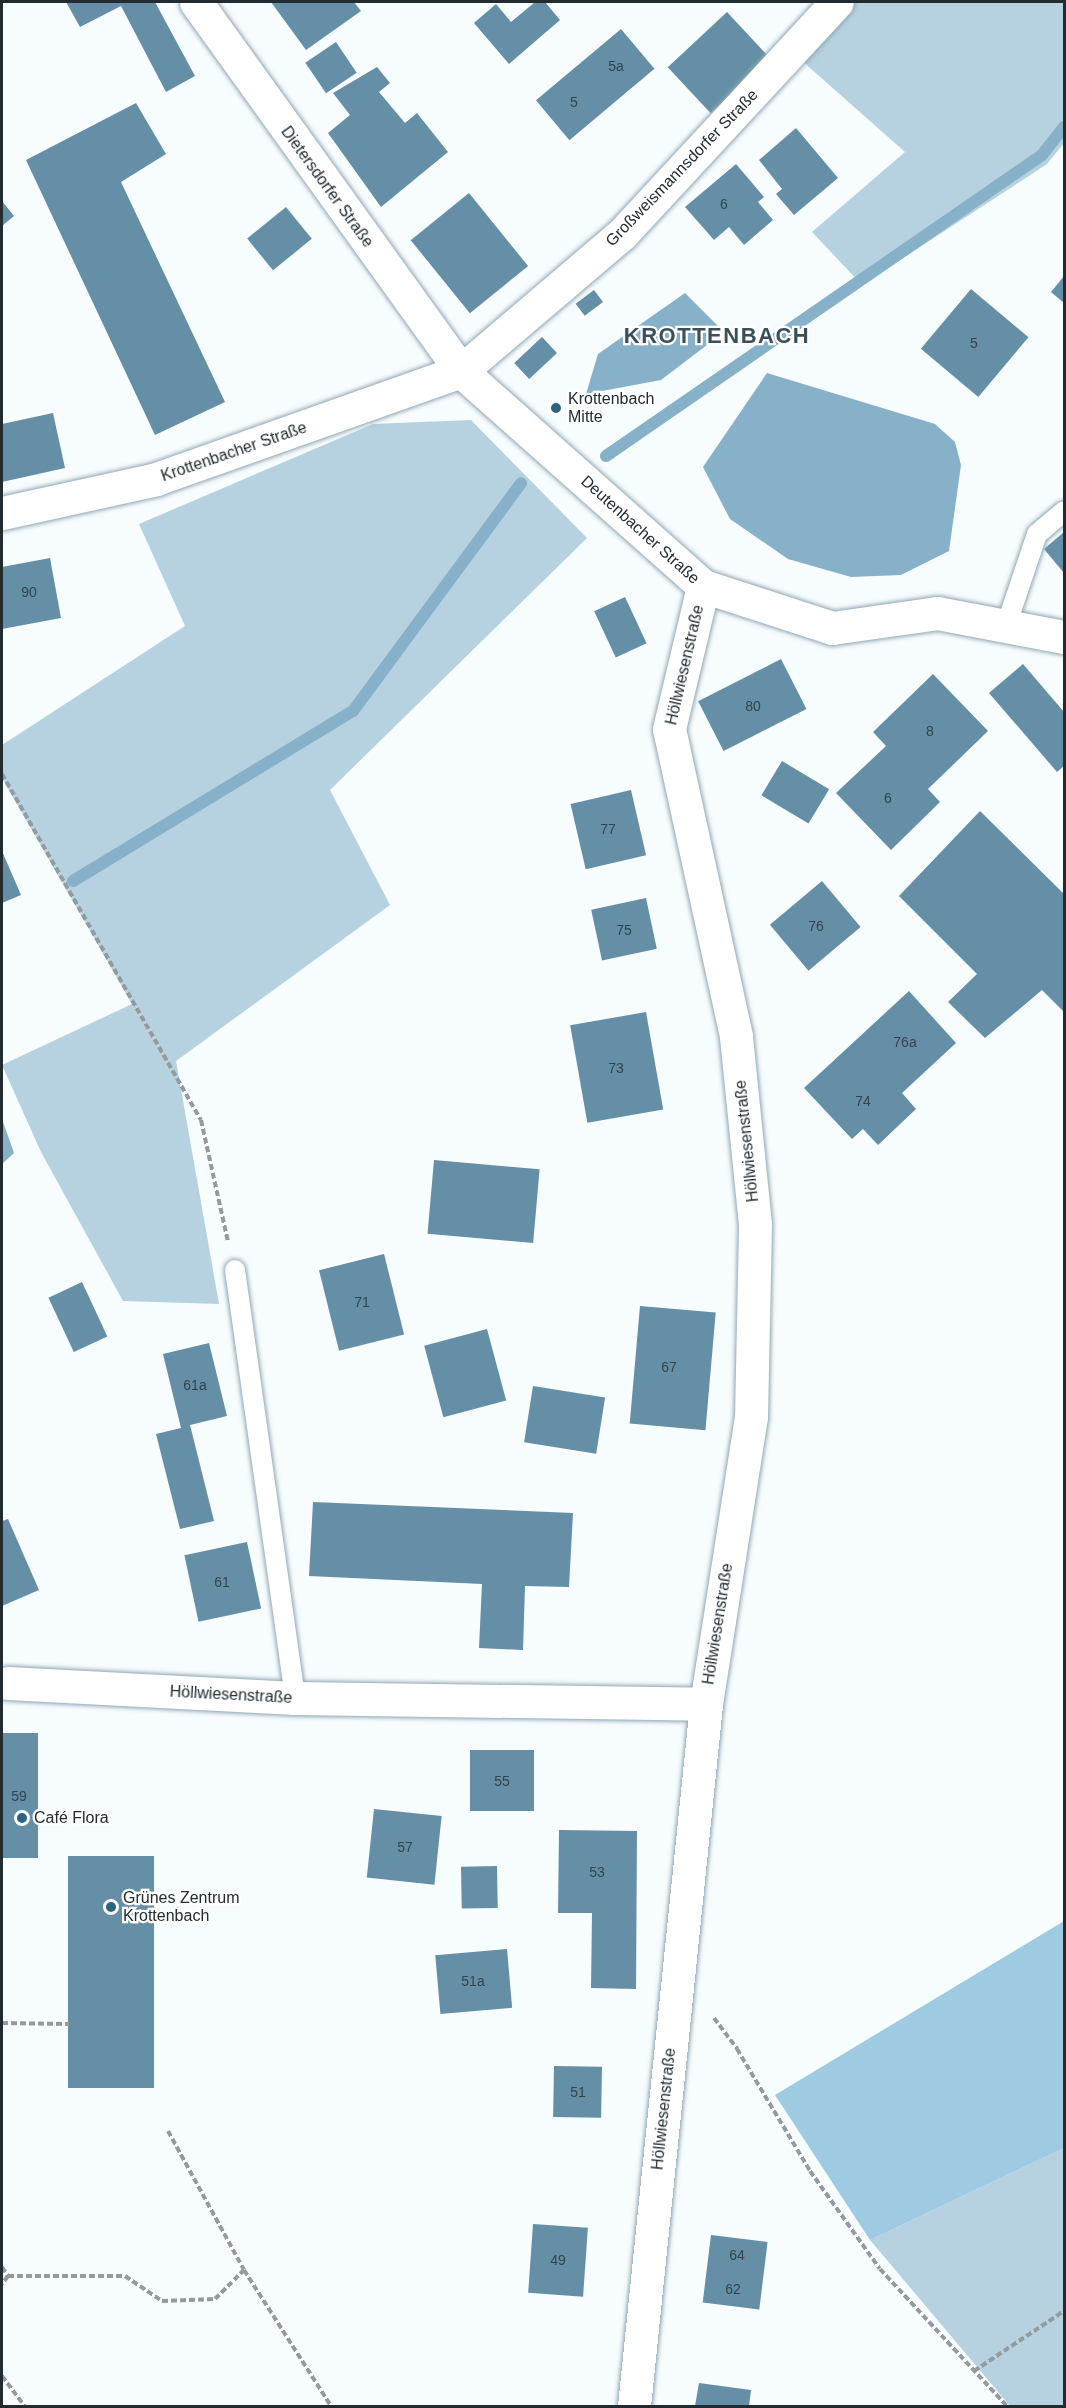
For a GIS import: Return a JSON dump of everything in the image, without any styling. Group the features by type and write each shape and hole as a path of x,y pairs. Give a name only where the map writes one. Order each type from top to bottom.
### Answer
{"street":[{"name":"Dietersdorfer Straße","path":"196,2 461,371"},
{"name":"Großweismannsdorfer Straße","path":"461,371 622,234 837,2"},
{"name":"Krottenbacher Straße","path":"2,513 156,479 461,371"},
{"name":"Deutenbacher Straße","path":"461,371 703,586 832,628 937,613 1065,637"},
{"name":"Höllwiesenstraße","path":"634,2406 706,1704 751,1418 755,1224 736,1036 669,729 703,586"},
{"name":"Höllwiesenstraße","path":"8,1683 295,1698 706,1704"}],"lane":[{"path":"1006,626 1037,534 1065,511"},
{"path":"234,1270 295,1698"}],"path":[{"path":"2,774 201,1120 234,1270"},
{"path":"678,1971 737,2049 810,2171 880,2269 1007,2406"},
{"path":"2,2023 69,2024"},
{"path":"168,2132 244,2270 331,2406"},
{"path":"2,2267 8,2276"},
{"path":"8,2276 125,2276 162,2301 215,2299 244,2270"},
{"path":"2,2284 8,2276"},
{"path":"974,2371 1065,2311"},
{"path":"2,2376 25,2406"}],"shaded area":[{"path":"848,2 1064,2 1064,143 1047,164 862,285 812,232 905,152 801,60"},
{"path":"685,293 724,332 661,380 586,394 598,354"},
{"path":"767,373 935,424 955,442 961,465 949,551 901,575 851,577 788,559 730,519 703,467"},
{"path":"471,420 587,538 330,790 390,905 176,1061 219,1304 123,1301 41,1152 2,1065 132,1004 2,778 2,745 185,626 139,524 373,424"},
{"path":"2,1119 14,1153 2,1164"},
{"path":"1064,1921 1064,2148 870,2240 775,2095"},
{"path":"1064,2148 1064,2406 1010,2406 870,2240"}],"building":[{"path":"66,2 155,2 195,76 166,92 121,6 80,27"},
{"path":"271,2 354,2 361,11 306,50"},
{"path":"535,2 545,2 560,20 509,64 474,23 496,4 511,22"},
{"path":"727,12 770,58 711,113 668,67"},
{"path":"621,29 654,69 569,140 536,100"},
{"path":"336,42 357,73 326,93 305,63"},
{"path":"377,67 390,83 379,92 405,123 417,113 448,152 381,207 328,133 350,115 333,93"},
{"path":"136,103 166,154 121,182 225,402 155,435 26,160"},
{"path":"796,128 838,178 794,215 776,194 782,189 759,160"},
{"path":"736,164 764,197 758,202 773,220 744,245 729,227 714,240 685,207"},
{"path":"469,193 528,266 470,313 411,240"},
{"path":"2,201 14,216 2,226"},
{"path":"286,207 312,239 273,270 247,238"},
{"path":"1064,276 1064,303 1051,292"},
{"path":"971,289 1028,337 978,397 921,349"},
{"path":"594,290 603,302 585,316 576,304"},
{"path":"542,337 557,353 529,379 514,363"},
{"path":"53,413 65,468 2,482 2,424"},
{"path":"1064,532 1064,573 1044,549"},
{"path":"50,558 61,618 2,629 2,567"},
{"path":"625,597 647,643 616,658 594,611"},
{"path":"781,659 806,709 724,751 698,701"},
{"path":"1023,664 1064,712 1064,766 1057,772 989,693"},
{"path":"933,674 988,731 928,789 940,802 891,850 836,793 886,746 873,732"},
{"path":"782,761 829,789 809,824 761,795"},
{"path":"631,790 646,855 586,869 571,804"},
{"path":"980,811 1064,894 1064,1012 1042,990 985,1038 948,1002 977,974 899,896"},
{"path":"2,851 21,895 2,903"},
{"path":"822,881 861,927 808,971 770,925"},
{"path":"646,898 657,949 602,961 591,910"},
{"path":"909,991 956,1043 902,1093 916,1109 878,1145 863,1129 852,1139 804,1088"},
{"path":"646,1012 663,1109 587,1123 570,1025"},
{"path":"434,1160 540,1169 533,1243 428,1234"},
{"path":"384,1254 404,1335 339,1351 319,1270"},
{"path":"82,1282 107,1336 74,1352 48,1298"},
{"path":"640,1306 716,1313 705,1430 630,1424"},
{"path":"487,1329 506,1400 443,1417 424,1346"},
{"path":"209,1343 227,1416 190,1425 214,1521 180,1529 156,1434 181,1428 163,1354"},
{"path":"533,1386 605,1397 596,1454 524,1442"},
{"path":"313,1502 573,1513 569,1587 525,1586 523,1650 479,1648 482,1584 309,1576"},
{"path":"8,1519 39,1590 2,1606 2,1521"},
{"path":"247,1542 261,1609 199,1622 184,1555"},
{"path":"2,1733 38,1733 38,1858 2,1858"},
{"path":"470,1750 534,1750 534,1811 470,1811"},
{"path":"374,1809 442,1816 434,1885 367,1878"},
{"path":"559,1830 637,1831 636,1989 591,1988 592,1913 558,1913"},
{"path":"68,1856 154,1856 154,2088 68,2088"},
{"path":"497,1866 498,1908 462,1909 461,1867"},
{"path":"507,1949 512,2008 440,2014 435,1955"},
{"path":"554,2066 602,2067 601,2118 553,2117"},
{"path":"533,2224 588,2228 583,2297 528,2293"},
{"path":"711,2235 768,2242 759,2309 703,2302"},
{"path":"699,2383 751,2390 749,2406 695,2406"}],"waterway":[{"path":"606,456 1042,155 1064,127"},
{"path":"73,881 353,711 521,483"}],"place":[{"name":"Krottenbach Mitte","path":"556,408"},
{"name":"Café Flora","path":"22,1818"},
{"name":"Grünes Zentrum Krottenbach","path":"111,1907"}],"district":[{"name":"KROTTENBACH","path":"717,336"}]}
